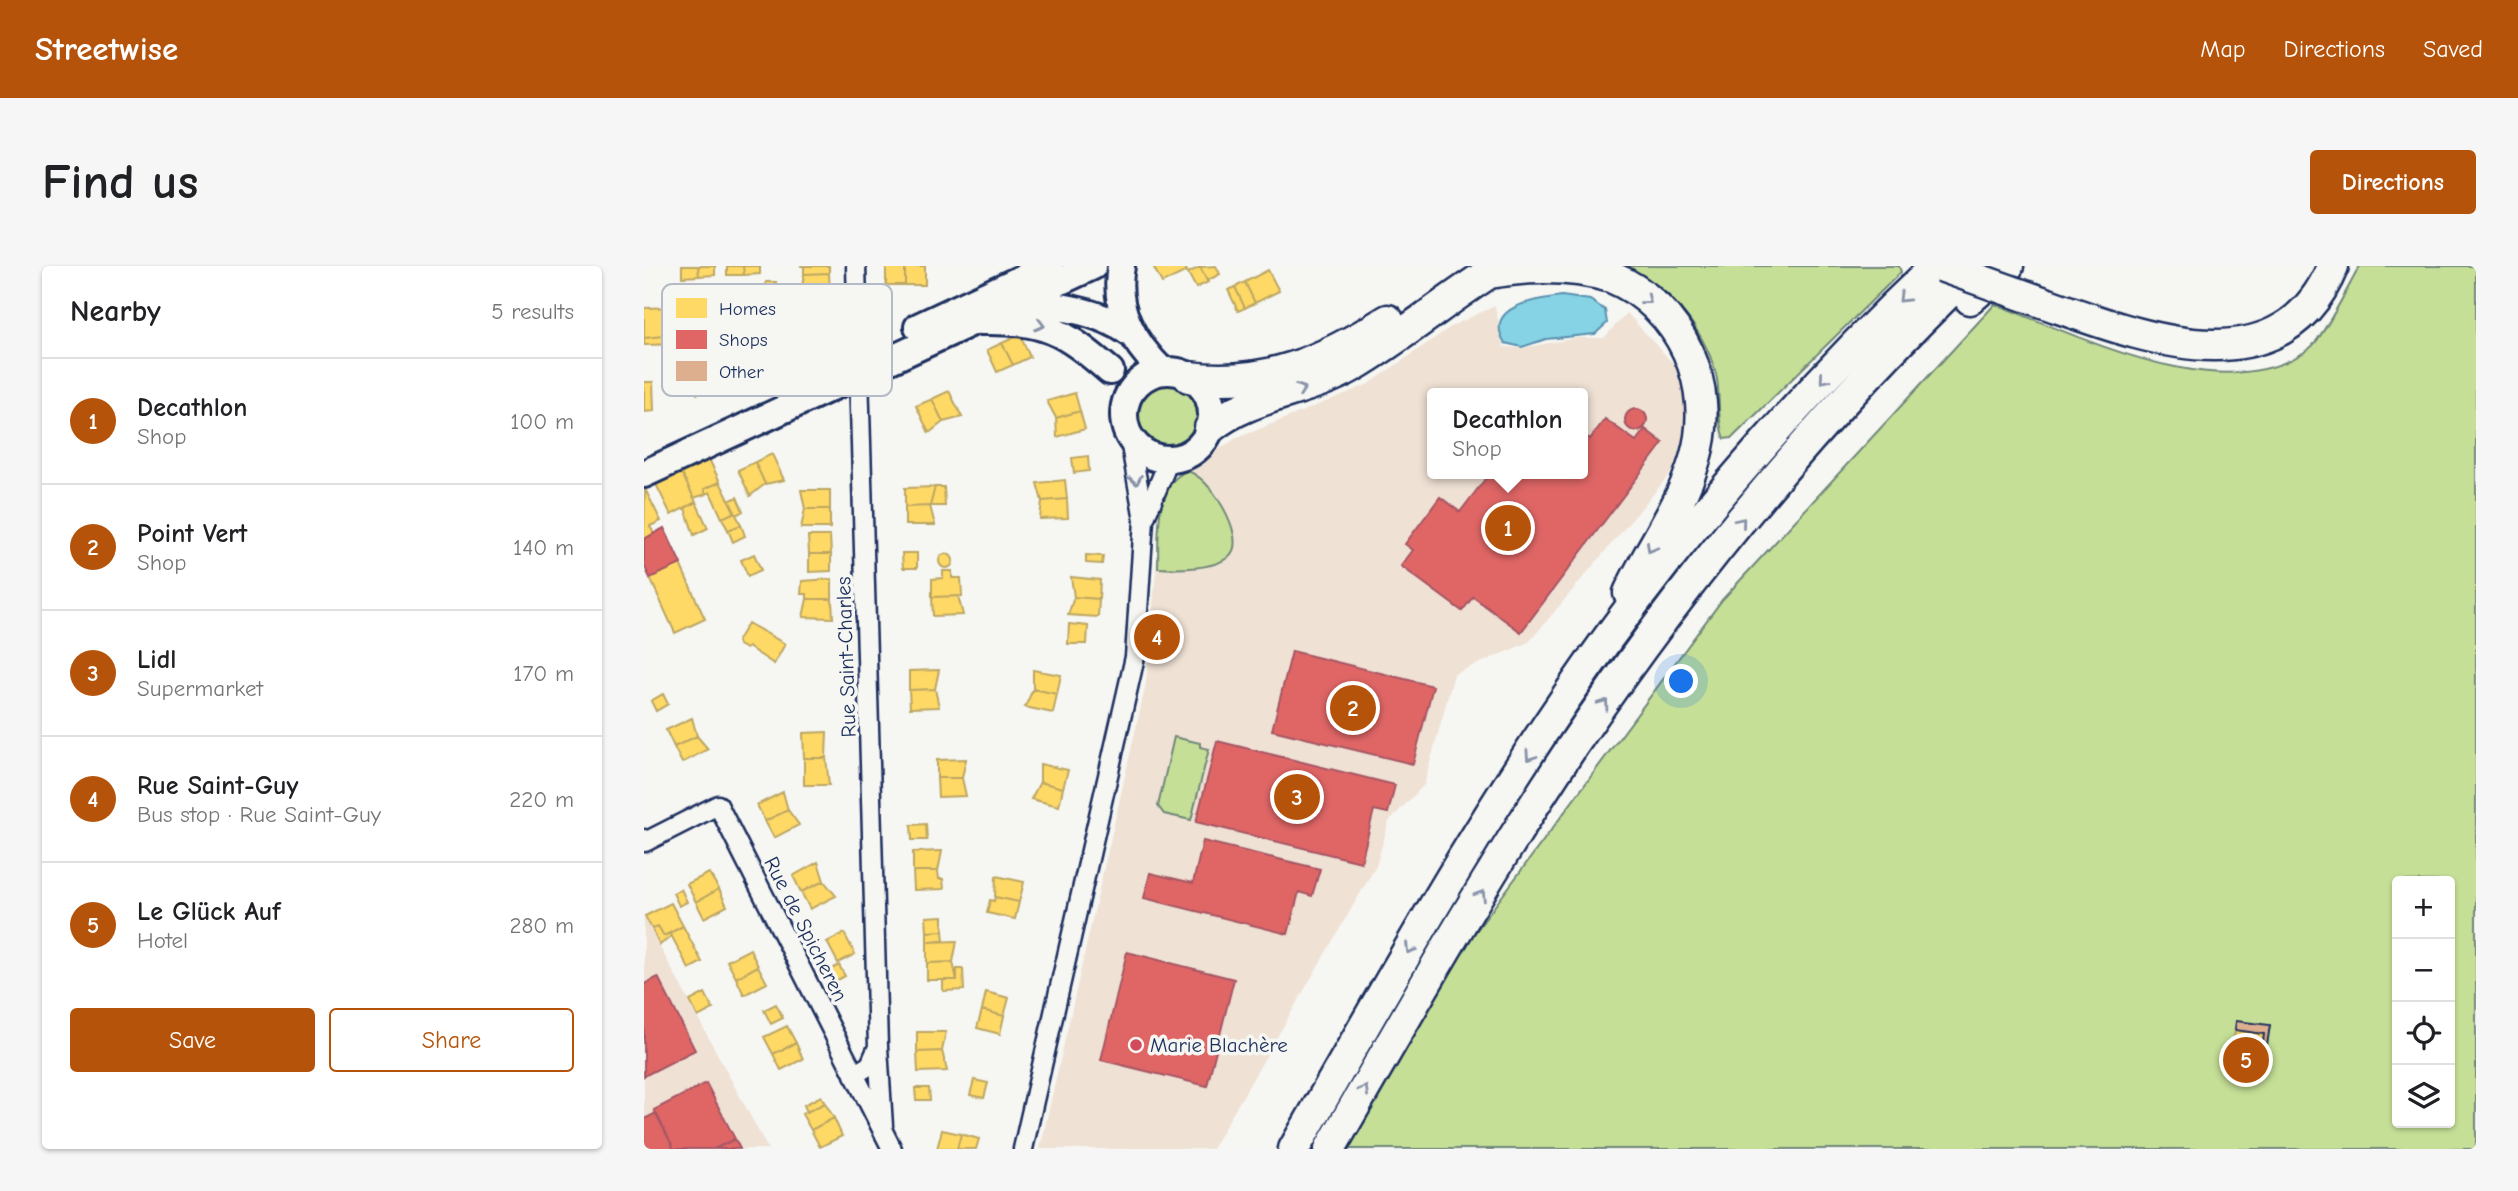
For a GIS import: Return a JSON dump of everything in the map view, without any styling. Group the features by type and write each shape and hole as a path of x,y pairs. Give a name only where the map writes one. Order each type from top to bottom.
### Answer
{"highway":[{"path":"1176,374 1240,380 1309,362 1487,268 1540,266 1580,270 1610,277 1643,296 1682,337 1698,376 1703,416 1696,457 1679,500 1649,551 1608,638"},
{"path":"1294,1149 1401,962 1487,822 1608,638 1718,500 1838,363 1938,266 2131,323 2185,335 2223,337 2250,331 2281,317 2304,293 2317,266"},
{"path":"1966,266 2128,332 2184,345 2223,346 2253,341 2288,325 2314,300 2333,266"},
{"path":"1329,1149 1430,976 1572,747 1698,574 1826,421 1976,266"},
{"path":"1826,421 1871,392 2008,266"},
{"path":"1210,428 1236,409 1316,384 1353,366 1487,268"}],"main road":[{"path":"892,349 971,312 1049,266"},
{"path":"1121,266 1119,294 1130,333"},
{"path":"971,312 1014,302 1089,267"},
{"path":"1089,267 1082,288 1110,371 1125,403"},
{"path":"1014,302 1115,322 1176,374 1206,393 1212,416 1210,428 1195,451 1170,460 1147,455 1130,440 1123,415 1125,403 1139,381 1176,374"},
{"path":"971,312 1052,328 1110,371"},
{"path":"644,456 785,396"},
{"path":"644,474 797,396"}],"street":[{"name":"Rue Saint-Charles","path":"856,266 857,284"},
{"name":"Rue Saint-Charles","path":"861,396 878,1047 888,1141"},
{"path":"1023,1149 1135,657 1144,520 1130,440"},
{"path":"1144,520 1170,460"},
{"name":"Rue de Spicheren","path":"644,839 645,842 718,805 888,1141"},
{"path":"854,1074 870,1065 878,1047"}],"shaded area":[{"path":"1495,306 1504,347 1523,348 1576,338 1604,338 1627,313 1678,369 1687,392 1688,435 1675,468 1529,642 1454,674 1424,785 1389,821 1376,866 1212,1149 1040,1149 1146,684 1162,504 1171,482 1235,439 1369,384 1452,326"},
{"path":"644,917 768,1149 644,1149"}],"green space":[{"path":"1624,266 1899,266 1901,272 1732,438 1724,439 1716,374 1703,341 1669,296 1640,274"},
{"path":"2360,266 2476,266 2476,1149 1342,1149 1439,981 1722,600 1995,304 2110,349 2196,371 2238,373 2276,366 2310,348 2329,322"},
{"path":"1167,379 1180,382 1191,389 1198,400 1201,413 1198,426 1191,437 1180,444 1167,447 1154,444 1143,437 1136,426 1133,413 1136,400 1143,389 1154,382"},
{"path":"1187,471 1196,475 1215,495 1230,521 1234,545 1231,554 1217,563 1197,567 1158,568 1163,499 1168,487"},
{"path":"1174,737 1200,743 1200,747 1209,749 1191,820 1164,814 1158,806"}],"water":[{"path":"1562,296 1590,300 1605,310 1607,323 1595,334 1546,339 1522,347 1505,343 1500,330 1501,320 1507,313 1527,302"}],"building: Homes":[{"path":"682,266 698,266 699,276 682,277"},
{"path":"698,266 715,266 715,275 699,276"},
{"path":"727,266 743,266 744,275 727,275"},
{"path":"743,266 760,266 760,274 744,275"},
{"path":"804,266 829,266 829,273 804,274"},
{"path":"886,266 905,266 905,285 886,284"},
{"path":"905,266 925,266 925,285 905,285"},
{"path":"1153,266 1184,266 1187,271 1162,283"},
{"path":"1216,266 1220,274 1207,281 1200,267"},
{"path":"1200,267 1208,282 1196,288 1188,273"},
{"path":"1268,270 1279,291 1255,303 1245,282"},
{"path":"829,273 830,284 802,284 804,274"},
{"path":"1245,282 1255,303 1245,308 1235,287"},
{"path":"1235,287 1245,308 1238,311 1228,290"},
{"path":"644,308 662,308 662,336 644,338"},
{"path":"1020,335 1030,357 1013,365 1002,343"},
{"path":"662,336 662,345 644,345 644,338"},
{"path":"1002,343 1013,365 997,372 987,350"},
{"path":"644,382 653,382 654,411 644,412"},
{"path":"949,391 962,417 943,422 932,399"},
{"path":"1075,393 1080,411 1056,418 1047,401"},
{"path":"932,399 943,422 929,433 916,406"},
{"path":"1080,411 1085,429 1057,437 1056,418"},
{"path":"772,454 784,480 765,484 755,462"},
{"path":"1088,456 1089,471 1074,473 1072,458"},
{"path":"709,459 720,482 704,489 706,494 694,498 681,472"},
{"path":"755,462 765,484 750,496 738,470"},
{"path":"681,472 696,502 671,515 656,484"},
{"path":"1065,480 1067,499 1042,501 1037,483"},
{"path":"720,482 735,512 722,518 710,492 706,494 704,489"},
{"path":"935,487 930,506 905,507 905,488"},
{"path":"935,487 944,487 945,506 930,506"},
{"path":"645,489 661,521 650,526 654,534 644,539"},
{"path":"801,490 830,490 830,509 805,509"},
{"path":"737,497 743,511 736,515 729,501"},
{"path":"1067,499 1068,518 1040,519 1042,501"},
{"path":"696,502 708,528 694,535 685,508"},
{"path":"930,506 935,525 905,525 905,507"},
{"path":"805,509 830,509 830,528 801,528"},
{"path":"735,512 741,525 728,530 722,518"},
{"path":"741,525 745,536 733,542 728,530"},
{"path":"808,536 830,536 831,554 809,554"},
{"path":"902,553 917,553 917,568 903,568"},
{"path":"754,554 761,570 748,576 741,560"},
{"path":"809,554 831,554 831,571 809,572"},
{"path":"946,554 951,556 951,566 946,568 941,566 939,561 941,556"},
{"path":"1086,555 1103,556 1102,564 1086,563"},
{"path":"680,564 705,619 675,633 650,578"},
{"path":"943,571 952,571 952,578 961,578 962,596 932,597 932,579 943,578"},
{"path":"1071,577 1100,580 1099,599 1074,597"},
{"path":"832,579 832,599 807,599 807,594 801,594 802,581"},
{"path":"958,596 963,615 933,616 932,597"},
{"path":"1074,597 1099,599 1098,617 1068,615"},
{"path":"807,599 832,599 833,618 803,617"},
{"path":"748,623 785,644 774,664 737,642"},
{"path":"1069,624 1088,626 1087,644 1068,644"},
{"path":"939,670 935,689 909,690 909,671"},
{"path":"1033,670 1061,675 1057,694 1033,689"},
{"path":"935,689 939,707 910,708 909,690"},
{"path":"1033,689 1057,694 1053,713 1025,707"},
{"path":"663,694 668,704 656,711 651,701"},
{"path":"692,718 697,736 674,747 666,730"},
{"path":"827,732 826,758 804,758 803,733"},
{"path":"697,736 708,749 682,763 674,747"},
{"path":"804,758 826,758 829,785 804,785"},
{"path":"966,759 962,778 937,778 937,760"},
{"path":"1040,764 1068,770 1063,788 1040,782"},
{"path":"937,778 962,778 966,796 938,797"},
{"path":"1040,782 1063,788 1059,806 1031,799"},
{"path":"783,792 788,810 765,821 757,805"},
{"path":"788,810 799,825 774,838 765,821"},
{"path":"926,824 927,840 912,840 911,825"},
{"path":"942,851 938,871 913,871 913,852"},
{"path":"818,862 824,881 801,892 793,876"},
{"path":"913,871 938,871 939,879 943,879 944,889 914,890"},
{"path":"709,873 719,889 696,902 687,884"},
{"path":"996,876 1024,882 1019,902 995,897"},
{"path":"824,881 836,896 810,909 801,892"},
{"path":"681,889 687,902 679,906 673,893"},
{"path":"719,889 727,906 704,918 696,902"},
{"path":"995,897 1019,902 1015,919 987,913 990,900 994,901"},
{"path":"671,903 683,926 664,936 658,926 652,929 645,916"},
{"path":"943,916 943,931 927,932 926,917"},
{"path":"658,926 664,936 670,933 671,936 660,945 652,929"},
{"path":"683,926 702,962 689,969 670,933"},
{"path":"943,931 944,941 927,942 927,932"},
{"path":"844,933 855,954 838,963 827,942"},
{"path":"957,941 953,962 927,963 927,942"},
{"path":"750,949 758,966 736,978 727,961"},
{"path":"953,962 957,980 927,980 927,963"},
{"path":"839,965 845,976 834,982 828,971"},
{"path":"758,966 767,983 744,995 736,978"},
{"path":"957,969 963,969 964,990 943,991 943,980 957,980"},
{"path":"986,992 1009,998 1004,1016 982,1010"},
{"path":"705,993 713,1009 698,1017 690,1001"},
{"path":"776,1004 783,1018 771,1024 764,1010"},
{"path":"982,1010 1004,1016 1000,1034 977,1028"},
{"path":"787,1026 796,1043 773,1054 764,1037"},
{"path":"2235,1030 2264,1034 2259,1073 2230,1069"},
{"path":"917,1032 946,1032 942,1051 917,1052"},
{"path":"796,1043 803,1059 781,1070 773,1054"},
{"path":"942,1051 947,1071 918,1072 917,1052"},
{"path":"974,1080 988,1083 984,1098 970,1095"},
{"path":"915,1088 929,1088 930,1100 916,1100"},
{"path":"821,1096 825,1103 807,1112 804,1105"},
{"path":"825,1103 834,1118 811,1130 802,1114"},
{"path":"834,1118 842,1136 820,1147 811,1130"},
{"path":"942,1130 961,1134 957,1149 937,1149"},
{"path":"961,1134 979,1139 976,1149 957,1149"}],"building: Shops":[{"path":"1636,409 1644,412 1647,420 1644,428 1636,431 1628,428 1625,420 1628,412"},
{"path":"1605,419 1636,441 1645,429 1663,443 1521,632 1473,597 1462,611 1401,566 1413,550 1405,544 1440,497 1460,512 1485,479 1588,479 1588,438 1590,439"},
{"path":"664,528 681,564 650,578 644,565 644,539"},
{"path":"1292,651 1433,686 1413,764 1272,730"},
{"path":"1217,741 1395,785 1388,813 1374,810 1361,862 1196,822"},
{"path":"1203,841 1320,869 1312,896 1299,892 1288,934 1144,898 1150,873 1193,883"},
{"path":"1127,952 1234,979 1207,1086 1101,1060"},
{"path":"658,977 695,1050 644,1076 644,984"},
{"path":"706,1083 735,1139 714,1149 674,1149 654,1110"},
{"path":"656,1113 674,1149 644,1149 644,1119"},
{"path":"735,1139 740,1149 714,1149"}],"building: Other":[{"path":"2236,1021 2270,1025 2266,1052 2262,1051 2264,1034 2235,1030"}],"place":[{"name":"Decathlon","path":"1508,528"},
{"name":"Rue Saint-Guy","path":"1157,637"},
{"name":"Point Vert","path":"1353,708"},
{"name":"Lidl","path":"1297,797"},
{"name":"Marie Blachère","path":"1136,1045"},
{"name":"Le Glück Auf","path":"2246,1060"}]}
